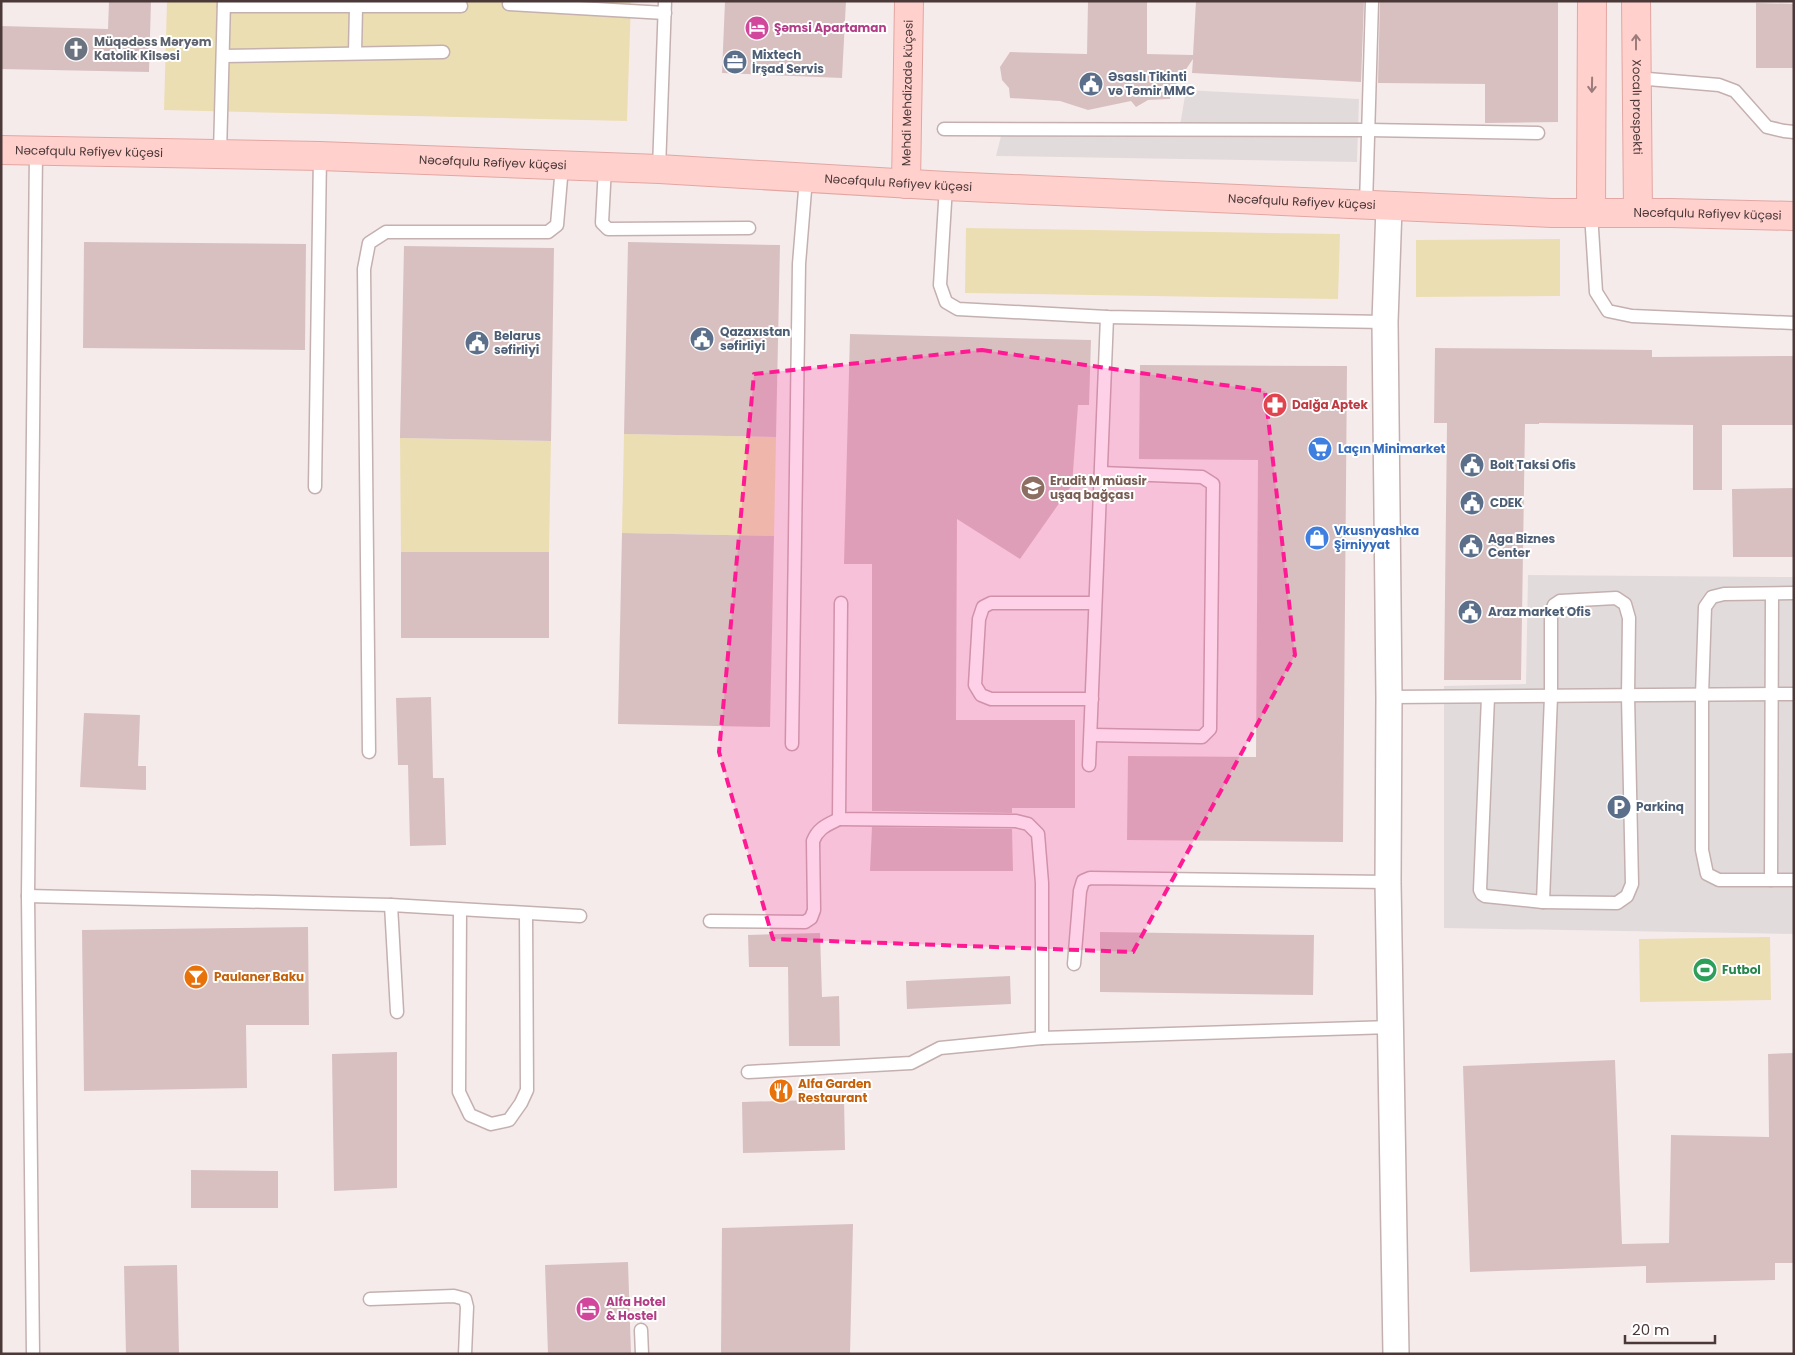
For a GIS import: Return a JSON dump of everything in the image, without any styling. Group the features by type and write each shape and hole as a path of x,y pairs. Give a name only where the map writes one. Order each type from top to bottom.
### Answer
{"main road":[{"name":"Mehdi Mehdizadə küçəsi","path":"906,184 909,1"},
{"path":"1591,213 1592,1"},
{"name":"Xocalı prospekti","path":"1636,1 1638,213"},
{"name":"Nəcəfqulu Rəfiyev küçəsi","path":"1,150 220,153 605,167 946,186 1552,213 1794,216"}],"street":[{"path":"1378,206 1385,322 1389,697 1388,882 1392,1028 1396,1354"}],"lane":[{"path":"1372,1 1368,130 1378,206"},
{"path":"220,153 224,4 322,4 356,7 461,6"},
{"path":"509,4 665,7 659,170"},
{"path":"355,54 356,7"},
{"path":"223,56 443,52"},
{"path":"1636,78 1720,85 1735,91 1767,127 1784,132 1794,132"},
{"path":"944,129 1368,130 1538,133"},
{"path":"33,1354 28,896 36,150"},
{"path":"315,487 320,156"},
{"path":"369,752 364,268 370,244 386,232 548,232 557,224 562,166"},
{"path":"605,167 602,223 608,229 749,228"},
{"path":"792,744 799,264 806,178"},
{"path":"946,186 940,285 946,302 958,309 1107,317 1385,322"},
{"path":"1591,213 1596,292 1608,311 1632,316 1794,323"},
{"path":"1089,765 1107,317"},
{"path":"1090,735 1202,737 1210,729 1214,484 1202,477 1101,473"},
{"path":"1794,593 1724,594 1712,597 1704,607 1702,695 1702,850 1707,874 1719,880 1794,880"},
{"path":"1771,880 1772,594"},
{"path":"1488,697 1480,890 1482,894 1484,896 1543,902 1617,903 1627,896 1632,884 1628,696 1629,618 1625,604 1616,598 1560,601 1554,605 1551,615 1551,696 1543,902"},
{"path":"839,819 841,603"},
{"path":"1092,698 991,699 981,695 975,684 978,619 983,607 991,603 1096,603"},
{"path":"1389,697 1794,694"},
{"path":"710,921 805,922 811,918 814,910 813,841 817,831 839,819 1016,822 1028,824 1038,834 1042,883 1042,1038"},
{"path":"1074,964 1080,890 1083,881 1090,878 1388,882"},
{"path":"28,896 391,905 580,916"},
{"path":"391,905 397,1012"},
{"path":"460,910 459,1092 470,1115 491,1124 509,1120 521,1103 527,1090 526,914"},
{"path":"748,1072 911,1063 940,1048 1042,1038 1392,1028"},
{"path":"370,1299 454,1296 465,1299 467,1307 465,1354"},
{"path":"642,1330 642,1354"}],"highlighted area":[{"path":"982,350 1265,391 1295,655 1133,952 773,939 719,752 754,374"}],"shaded area":[{"path":"167,1 631,1 627,121 164,110"},
{"path":"1186,90 1359,99 1357,162 996,156 1001,136 1178,137"},
{"path":"966,228 1340,234 1338,299 965,293"},
{"path":"1560,239 1560,296 1416,297 1416,240"},
{"path":"624,434 776,437 774,536 622,533"},
{"path":"400,438 551,441 549,552 401,552"},
{"name":"Parkinq","path":"1528,575 1794,577 1794,934 1444,928 1444,686 1526,684"},
{"name":"Futbol","path":"1770,937 1771,1000 1640,1002 1639,939"}],"building":[{"name":"Müqədəss Məryəm Katolik Kilsəsi","path":"109,1 151,1 149,72 1,69 1,26 108,29"},
{"path":"725,1 846,1 842,78 722,73"},
{"path":"1088,1 1147,1 1147,54 1193,55 1196,1 1364,1 1361,82 1192,73 1193,59 1172,90 1170,99 1148,100 1136,107 1131,101 1088,110 1060,101 1010,98 1009,88 1002,80 1000,67 1010,52 1087,54"},
{"path":"1380,1 1558,1 1558,122 1485,123 1485,84 1378,83"},
{"path":"1756,3 1794,4 1794,68 1756,68"},
{"path":"84,242 306,244 305,350 83,348"},
{"name":"Qazaxıstan səfirliyi","path":"628,242 780,245 776,437 624,434"},
{"name":"Belarus səfirliyi","path":"404,246 554,248 551,441 400,438"},
{"path":"850,334 1091,340 1089,405 1078,405 1072,485 1020,559 957,519 956,720 1075,720 1075,808 1012,808 1012,813 872,811 872,564 844,564"},
{"path":"1435,348 1652,350 1652,357 1794,356 1794,425 1722,425 1722,490 1693,490 1693,425 1525,424 1521,680 1444,680 1447,423 1434,423"},
{"path":"1140,365 1347,366 1343,842 1127,840 1128,756 1256,757 1258,460 1139,459"},
{"path":"1794,488 1794,557 1733,557 1732,489"},
{"path":"622,533 774,536 770,727 618,724"},
{"path":"401,552 549,552 549,638 401,638"},
{"path":"431,697 433,778 444,778 446,845 410,846 408,765 398,765 396,698"},
{"path":"84,713 140,715 138,766 146,766 146,790 80,787"},
{"path":"872,827 1012,829 1013,871 870,871"},
{"name":"Paulaner Baku","path":"308,927 309,1025 246,1025 247,1088 84,1091 82,930"},
{"path":"1100,932 1314,935 1313,995 1100,992"},
{"path":"820,933 822,997 839,996 840,1046 789,1046 788,967 749,967 748,935"},
{"path":"1010,976 1011,1004 907,1009 906,981"},
{"path":"397,1052 397,1188 334,1191 332,1054"},
{"path":"1794,1053 1794,1263 1775,1263 1775,1280 1646,1283 1646,1266 1470,1272 1463,1066 1615,1060 1622,1244 1669,1243 1671,1135 1769,1137 1768,1054"},
{"path":"844,1099 845,1150 743,1153 742,1102"},
{"path":"191,1170 278,1171 278,1208 191,1208"},
{"path":"853,1224 850,1354 721,1354 722,1228"},
{"name":"Alfa Hotel & Hostel","path":"628,1262 631,1354 548,1354 545,1265"},
{"path":"177,1265 179,1354 126,1354 124,1266"}],"place":[{"name":"Şəmsi Apartaman","path":"757,28"},
{"name":"Müqədəss Məryəm Katolik Kilsəsi","path":"76,49"},
{"name":"Mixtech İrşad Servis","path":"735,62"},
{"name":"Əsaslı Tikinti və Təmir MMC","path":"1091,84"},
{"name":"Qazaxıstan səfirliyi","path":"702,339"},
{"name":"Belarus səfirliyi","path":"477,343"},
{"name":"Dalğa Aptek","path":"1275,405"},
{"name":"Laçın Minimarket","path":"1320,449"},
{"name":"Bolt Taksi Ofis","path":"1472,465"},
{"name":"Erudit M müasir uşaq bağçası","path":"1033,488"},
{"name":"CDEK","path":"1472,503"},
{"name":"Vkusnyashka Şirniyyat","path":"1317,538"},
{"name":"Aga Biznes Center","path":"1471,546"},
{"name":"Araz market Ofis","path":"1470,612"},
{"name":"Parkinq","path":"1619,807"},
{"name":"Futbol","path":"1705,970"},
{"name":"Paulaner Baku","path":"196,977"},
{"name":"Alfa Garden Restaurant","path":"781,1091"},
{"name":"Alfa Hotel & Hostel","path":"588,1309"}]}
